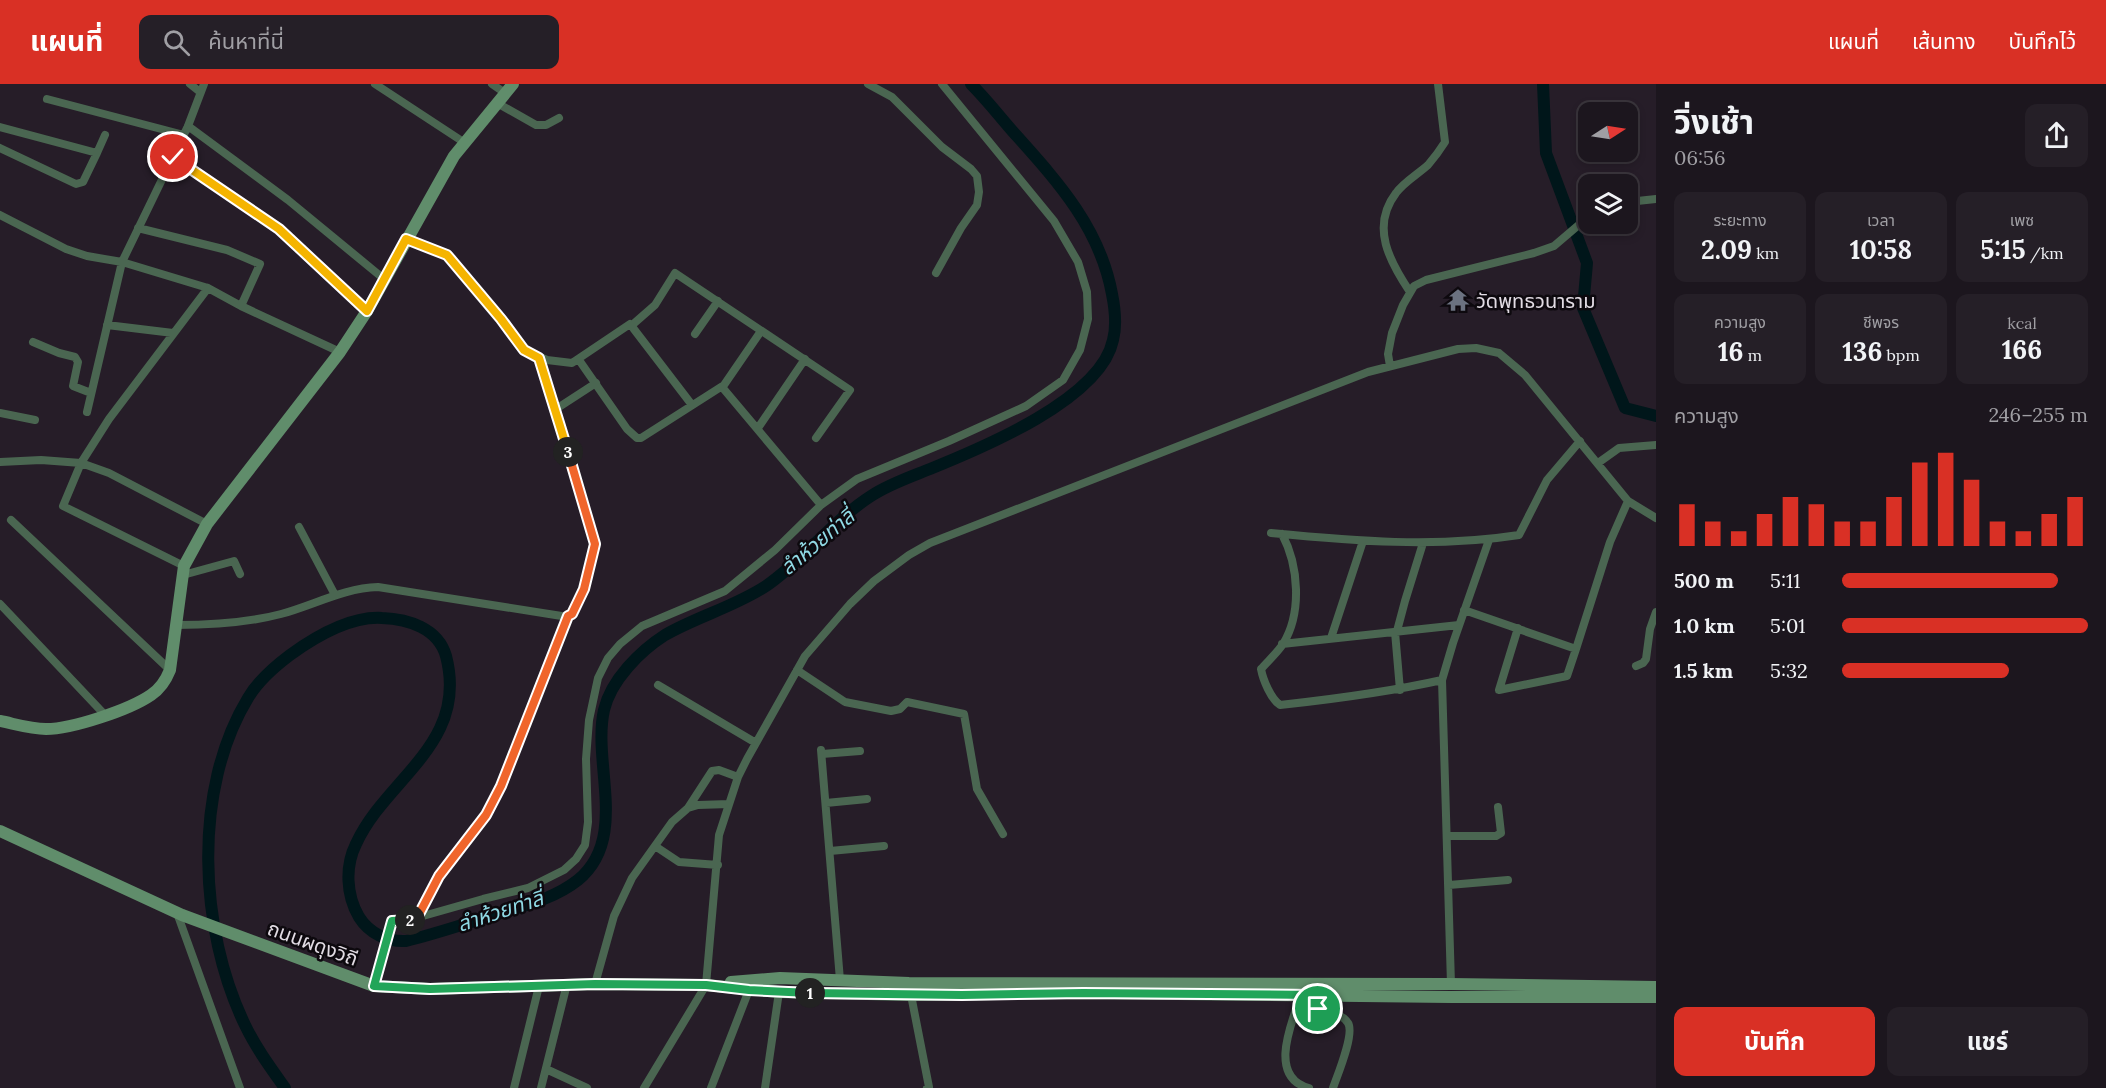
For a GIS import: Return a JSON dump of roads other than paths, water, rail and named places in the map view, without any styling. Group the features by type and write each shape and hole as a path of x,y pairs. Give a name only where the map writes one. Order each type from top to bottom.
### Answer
{"main road":[{"path":"0,721 45,729 67,727 127,707 152,695 166,681 170,670 184,570 213,513 340,352 367,311 454,156 505,93"},
{"name":"ถนนผดุงวิถี","path":"0,831 179,914 254,942 376,981 430,989 567,984 706,985"},
{"path":"706,985 780,978 909,983 1451,984 1656,987"},
{"path":"706,985 779,992 911,995 1083,993 1656,997"}],"street":[{"path":"87,412 122,262 186,130 202,88 190,84"},
{"path":"375,84 465,143"},
{"path":"492,84 505,93 536,125 546,125 559,118"},
{"path":"868,84 892,97 942,147 971,168 976,176 979,192 977,205 961,228 936,273"},
{"path":"376,981 392,921 417,918 528,888 564,870 576,859 585,845 588,822 586,759 589,720 598,678 608,658 620,644 642,626 725,591 775,550 821,505 858,479 1026,406 1063,380 1080,350 1088,319 1088,292 1078,262 1054,221 942,84"},
{"path":"1410,292 1396,272 1386,248 1383,237 1384,222 1396,192 1429,164 1446,142 1438,84"},
{"path":"47,99 186,130 288,200 384,279"},
{"path":"0,129 97,153"},
{"path":"0,148 76,184 83,182 105,135"},
{"path":"173,157 279,229 367,311"},
{"path":"1638,201 1656,199"},
{"path":"0,215 66,249 122,262 208,288 340,352"},
{"path":"1390,366 1388,354 1392,333 1403,305 1414,286 1426,280 1534,254 1554,246 1578,226"},
{"path":"138,228 227,250 260,264 241,306"},
{"path":"406,239 447,255 524,350 539,358 559,363 572,363 579,360 630,324 631,326 655,305 675,273 850,390 816,438"},
{"path":"208,288 109,419 81,463 63,506 184,570 234,561 240,574"},
{"path":"695,334 718,301"},
{"path":"107,325 172,333"},
{"path":"631,326 692,405"},
{"path":"579,360 627,429 637,438 646,436 722,387 760,331"},
{"path":"33,342 75,357 78,362 73,386 92,393"},
{"path":"644,1088 706,985 719,835 738,777 805,656 843,612 874,581 909,555 930,543 1346,381 1390,366 1458,349 1476,348 1499,353 1525,375 1628,501 1656,518"},
{"path":"417,918 439,876 486,815 501,786 568,616 572,614 584,589 595,544 539,358"},
{"path":"758,428 805,359"},
{"path":"556,410 596,383"},
{"path":"722,387 821,505"},
{"path":"0,413 35,420"},
{"path":"1271,534 1363,542 1423,543 1489,540 1519,535 1547,480 1580,441"},
{"path":"1598,463 1619,447 1656,445"},
{"path":"0,462 41,460 81,463 109,473 207,524"},
{"path":"1518,628 1498,690 1567,676 1610,542 1628,501"},
{"path":"11,520 170,670"},
{"path":"299,527 335,595"},
{"path":"1282,534 1294,572 1296,600 1290,628 1282,644 1261,669 1276,702 1280,705 1400,690 1442,680"},
{"path":"1451,984 1442,680 1489,540"},
{"path":"1331,638 1363,542"},
{"path":"1400,690 1396,632 1423,543"},
{"path":"176,625 260,619 363,587 378,587 568,616"},
{"path":"0,604 105,715"},
{"path":"1464,610 1576,649"},
{"path":"1636,666 1646,659 1650,629 1656,612"},
{"path":"1282,644 1459,625"},
{"path":"797,670 845,702 891,711 900,709 907,702 964,714 977,789 1003,834"},
{"path":"658,685 756,743"},
{"path":"840,980 821,752 860,751"},
{"path":"595,984 614,916 632,878 672,822 688,808 712,771 719,770 738,777"},
{"path":"826,803 867,798"},
{"path":"688,808 698,805 729,804"},
{"path":"1448,836 1497,836 1501,833 1498,807"},
{"path":"655,846 680,862 718,866"},
{"path":"830,851 884,846"},
{"path":"1449,885 1508,880"},
{"path":"179,914 240,1088"},
{"path":"541,1088 567,984"},
{"path":"514,1088 539,986"},
{"path":"711,1088 749,990"},
{"path":"765,1088 779,992"},
{"path":"911,995 931,1088"},
{"path":"1301,995 1285,1053 1286,1065 1294,1081 1309,1088"},
{"path":"1317,995 1318,1009 1339,1015 1348,1023 1350,1032 1333,1088"},
{"path":"546,1069 587,1088"}],"waterway":[{"name":"ลำห้วยท่าลี่","path":"285,1088 249,1033 230,987 218,947 211,904 208,860 210,817 217,775 230,735 248,698 272,669 310,641 333,629 370,618 402,620 421,627 436,638 446,656 450,687 446,713 436,737 369,821 352,853 348,880 349,890 359,917 368,928 385,938 406,941 538,901 569,887 578,880 593,863 602,843 606,800 602,753 604,710 620,677 646,649 665,635 766,586 780,576 843,517 878,492 1008,435 1036,419 1064,401 1087,382 1104,362 1113,340 1115,317 1112,294 1098,248 1075,207 1061,188 971,84"},
{"path":"1543,84 1546,153 1587,263 1583,308 1625,408 1656,416"}],"place":[{"name":"วัดพุทธวนาราม","path":"1458,300"}]}
